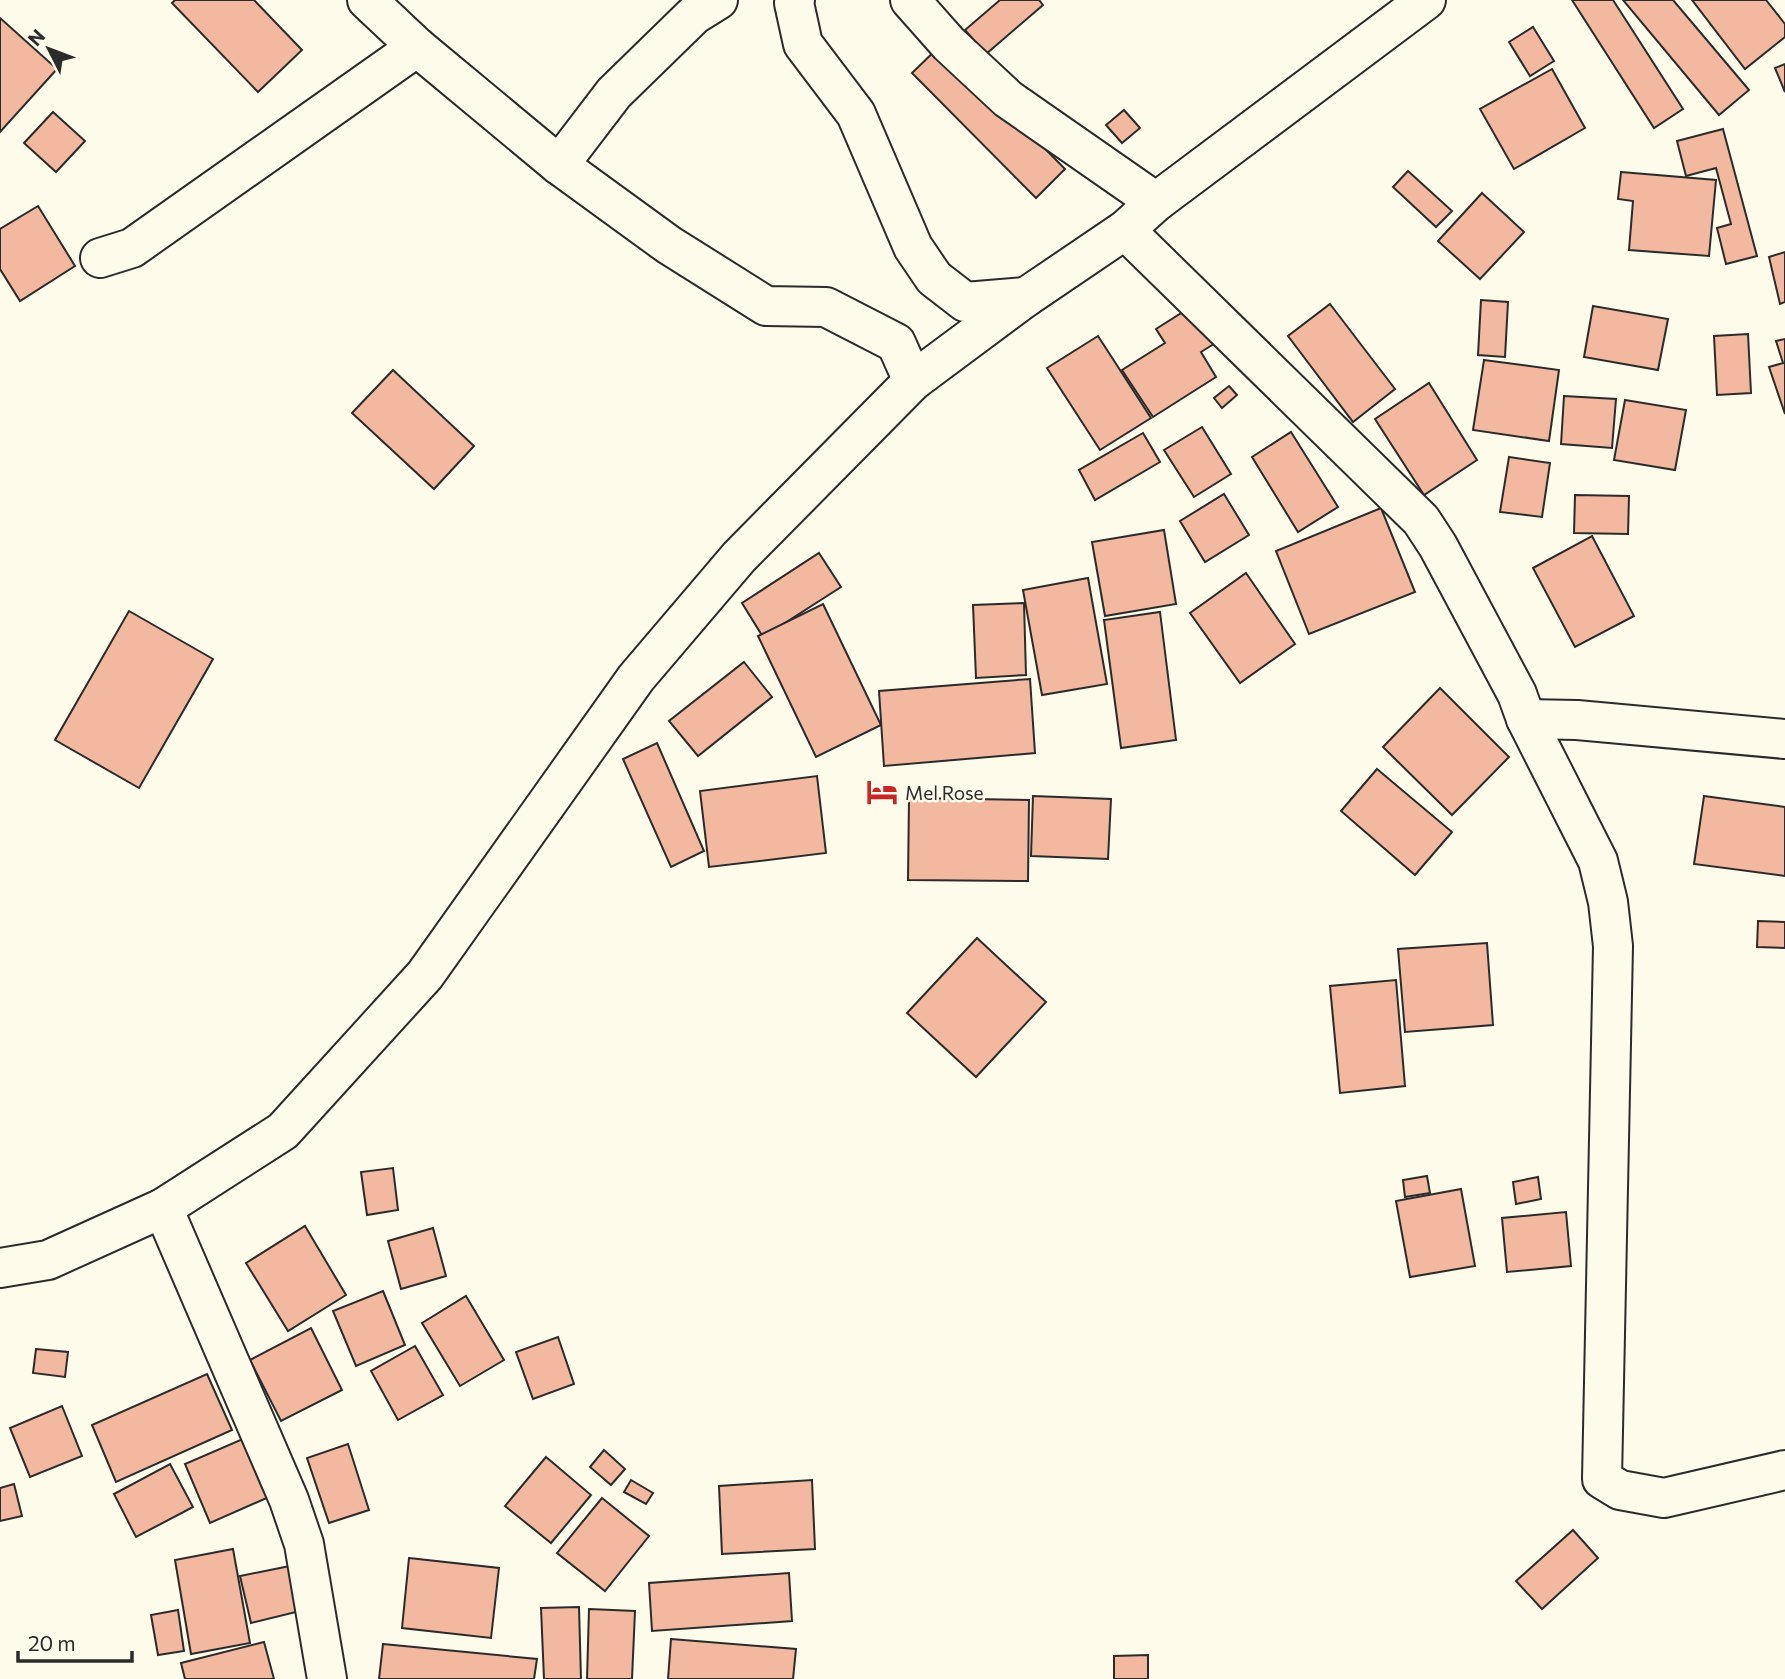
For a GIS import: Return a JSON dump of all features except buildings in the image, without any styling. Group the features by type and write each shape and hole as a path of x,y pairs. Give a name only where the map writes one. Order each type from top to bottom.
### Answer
{"street":[{"path":"367,0 417,47 559,164 669,245 766,306 826,307 896,343 913,381"},
{"path":"559,164 614,93 694,15 718,0"},
{"path":"795,0 803,44 856,114 913,247 934,278 965,302 1026,297"},
{"path":"910,0 949,44 1008,99 1157,202"},
{"path":"0,1268 48,1260 163,1208 282,1131 425,975 636,678 738,557 913,381 1026,297 1125,230 1157,202 1426,0"},
{"path":"100,258 132,248 417,47"},
{"path":"1125,230 1421,520 1438,546 1517,694 1526,719 1598,861 1608,902 1613,946 1602,1479 1620,1490 1664,1498 1785,1470"},
{"path":"1526,719 1577,720 1785,739"},
{"path":"163,1208 289,1500 303,1544 327,1679"}],"place":[{"name":"Mel Rose","path":"882,792"}]}
